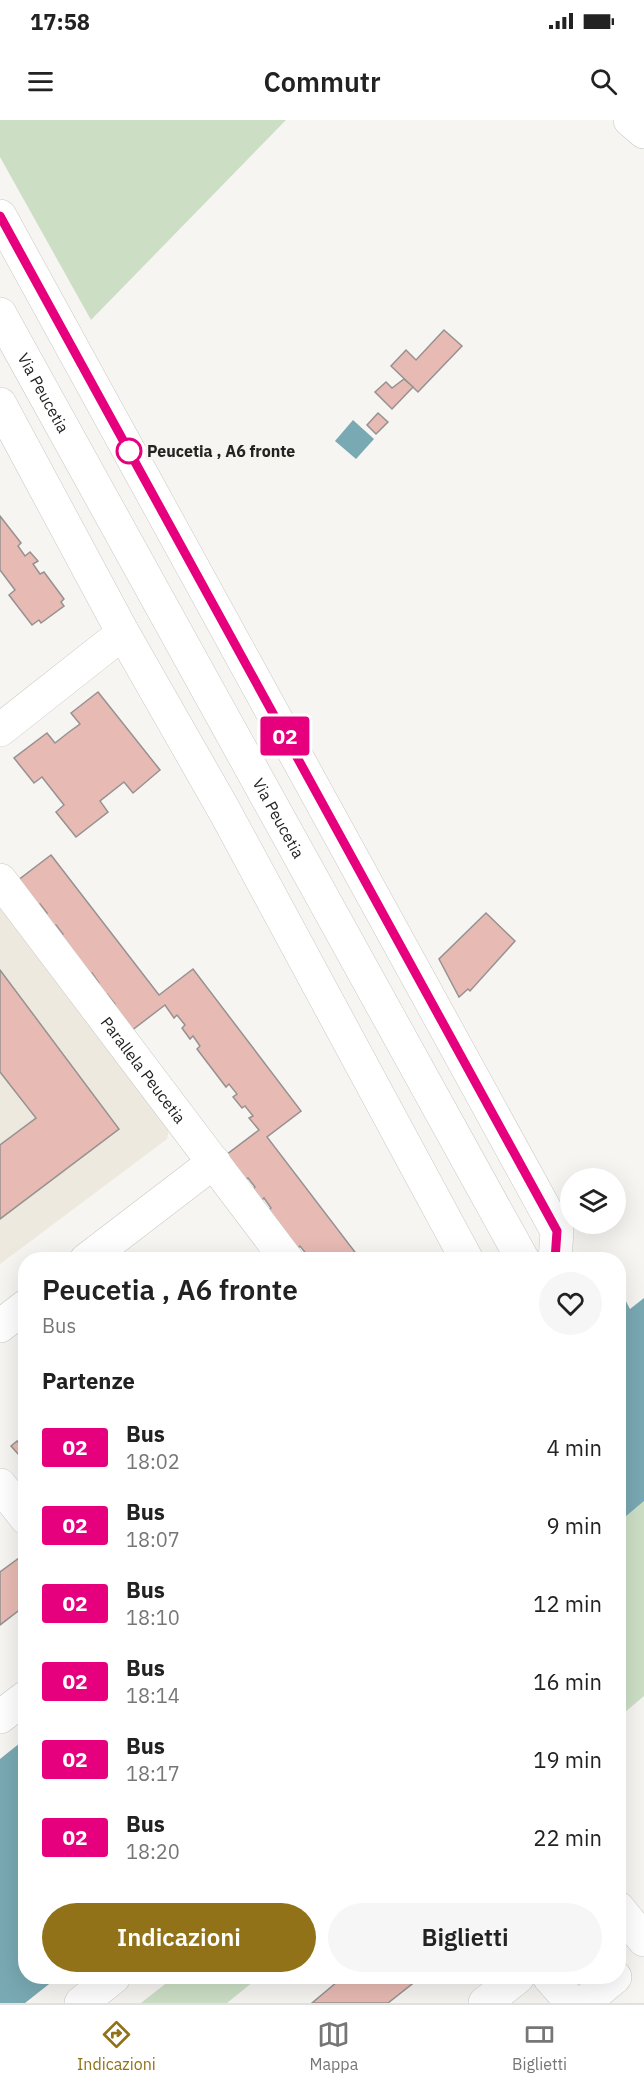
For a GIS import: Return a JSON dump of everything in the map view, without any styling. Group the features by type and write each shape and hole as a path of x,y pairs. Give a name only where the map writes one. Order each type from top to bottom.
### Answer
{"street":[{"path":"630,120 644,132"},
{"path":"0,216 557,1231 556,1252"},
{"name":"Via Peucetia","path":"0,314 519,1252"},
{"path":"0,404 123,633 224,810 463,1252"},
{"path":"0,730 123,633"},
{"path":"224,810 296,846"},
{"name":"Parallela Peucetia","path":"0,880 281,1252"},
{"path":"96,1252 214,1162"},
{"path":"0,1326 18,1312"},
{"path":"0,1718 18,1703"},
{"path":"626,1918 644,1940"},
{"path":"626,1968 644,1953"},
{"path":"81,2003 105,1984"},
{"path":"485,2003 509,1984"},
{"path":"555,1984 572,2003"},
{"path":"584,2003 607,1984"}],"shaded area":[{"path":"0,902 170,1125 167,1139 0,1264"}],"green space":[{"path":"0,120 286,120 91,320 0,157"},
{"path":"644,1501 644,1696 626,1711 626,1516"},
{"path":"165,1984 250,1984 227,2003 141,2003"}],"water":[{"path":"353,420 374,439 356,459 335,441"},
{"path":"644,1298 644,1501 626,1516 626,1301 630,1309"},
{"path":"18,1745 18,1984 49,1984 25,2003 0,2003 0,1759"}],"building":[{"path":"444,330 462,346 418,392 391,366 406,350 416,360"},
{"path":"404,379 413,387 392,409 375,392 386,382 392,388"},
{"path":"378,413 388,422 376,434 367,425"},
{"path":"0,516 21,543 18,546 25,556 30,552 38,561 33,564 40,574 44,572 64,599 61,602 64,606 41,623 39,620 32,625 9,595 15,590 0,570"},
{"path":"98,692 160,770 133,793 124,782 100,801 108,812 76,837 56,812 64,805 42,777 34,783 14,758 47,733 55,743 80,724 71,713"},
{"path":"51,855 159,995 193,969 301,1111 267,1137 355,1252 305,1252 300,1246 297,1249 268,1211 271,1208 264,1198 261,1201 252,1190 255,1187 248,1178 244,1180 226,1155 259,1130 249,1118 253,1116 233,1097 237,1094 229,1084 226,1087 197,1049 200,1046 193,1036 190,1039 182,1028 185,1025 177,1015 174,1018 165,1005 131,1031 112,1006 115,1004 107,994 104,996 96,985 99,983 92,973 88,975 59,937 63,934 56,925 52,927 43,915 47,913 40,904 37,907 17,881"},
{"path":"486,913 515,941 470,991 468,989 459,997 439,959"},
{"path":"0,970 119,1129 0,1219 0,1145 36,1118 0,1072"},
{"path":"17,1441 18,1454 11,1446"},
{"path":"18,1559 18,1611 0,1625 0,1572"},
{"path":"335,1984 412,1984 388,2003 312,2003"}],"bus line":[{"name":"02","path":"0,216 557,1231 556,1252"}],"place":[{"name":"Peucetia , A6 fronte","path":"129,451"}]}
